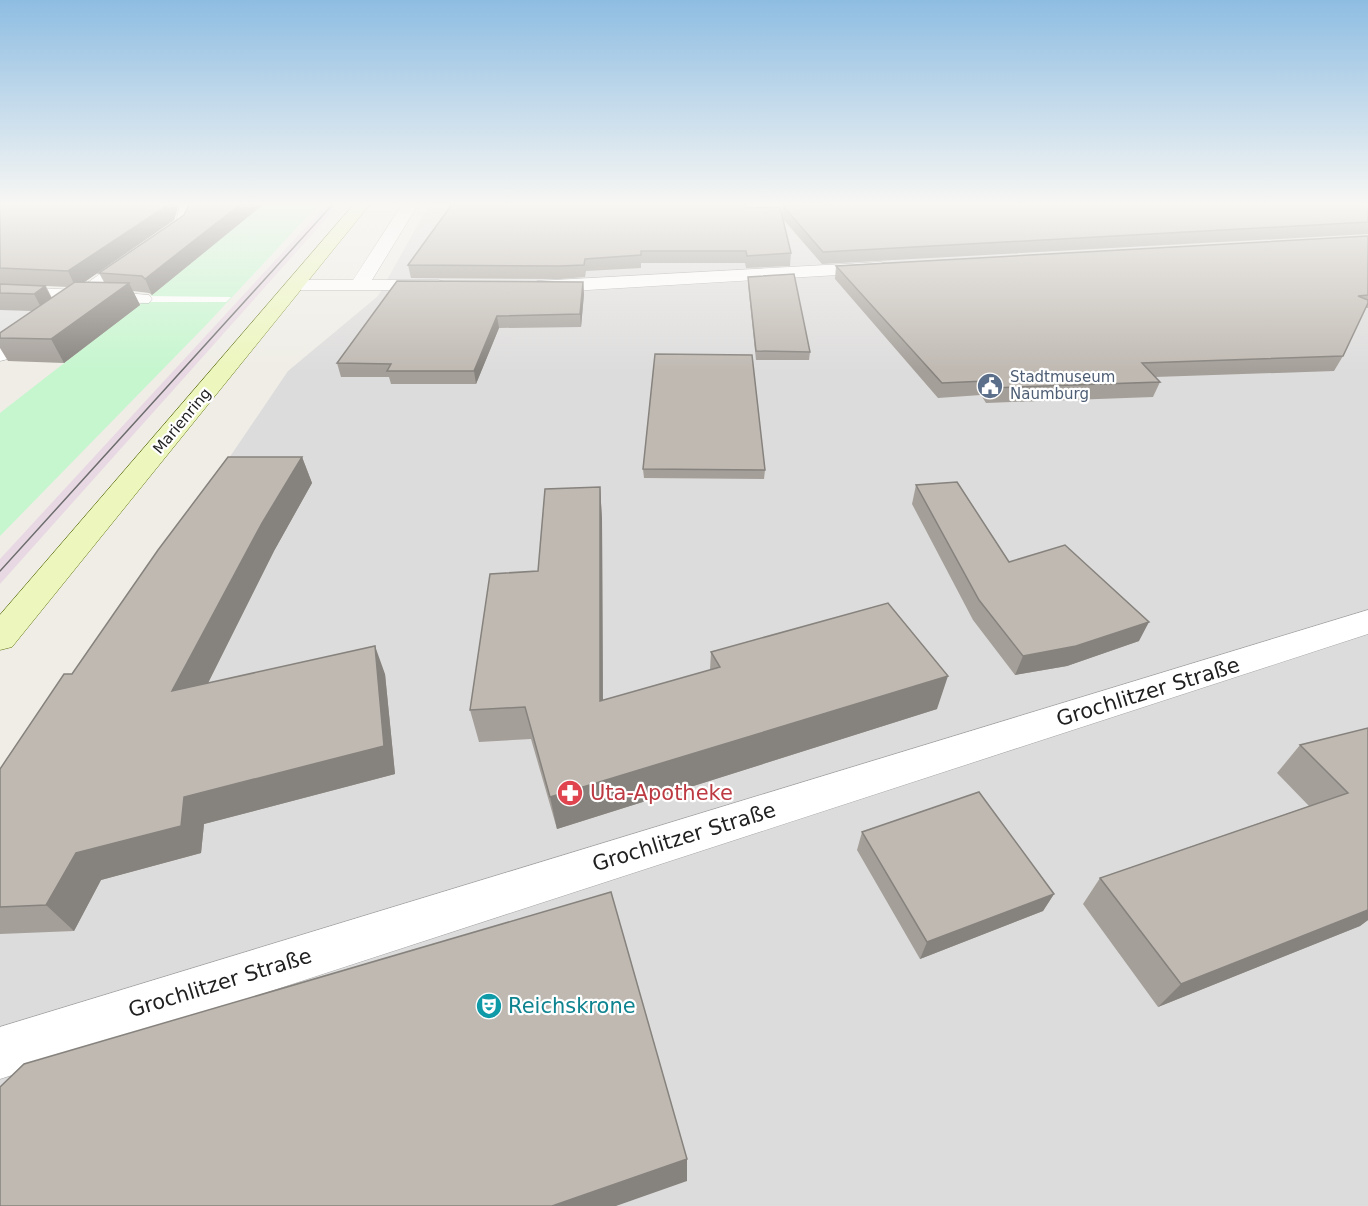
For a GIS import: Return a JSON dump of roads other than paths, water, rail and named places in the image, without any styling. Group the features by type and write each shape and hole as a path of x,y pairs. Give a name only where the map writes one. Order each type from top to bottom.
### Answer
{"main road":[{"name":"Marienring","path":"0,638 318,259"}],"street":[{"path":"0,354 133,259"},
{"path":"359,286 376,259"},
{"path":"515,287 561,287 896,267"},
{"path":"296,286 458,286"},
{"path":"0,292 142,299"},
{"name":"Grochlitzer Straße","path":"0,1053 1368,622"}],"tram line":[{"path":"0,571 283,259"}],"place":[{"name":"Stadtmuseum Naumburg","path":"990,386"},
{"name":"Uta-Apotheke","path":"570,793"},
{"name":"Reichskrone","path":"489,1006"}]}
